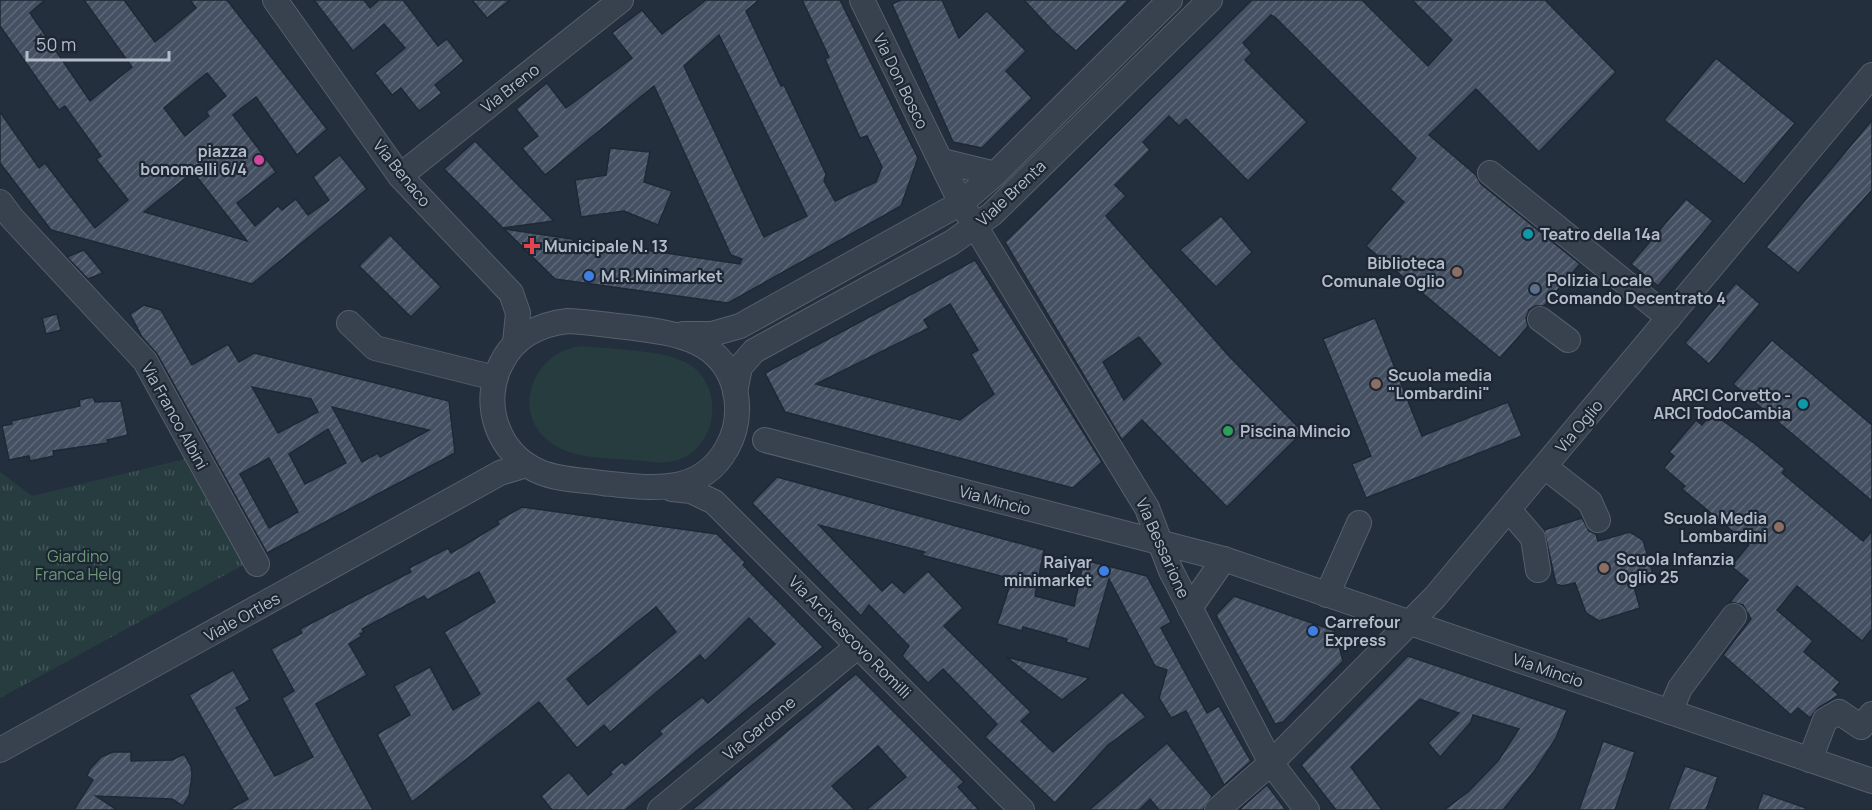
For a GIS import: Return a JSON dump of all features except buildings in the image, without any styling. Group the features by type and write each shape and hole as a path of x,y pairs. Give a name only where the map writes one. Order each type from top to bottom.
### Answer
{"street":[{"name":"Via Benaco","path":"275,0 400,176 511,292 518,313 515,343"},
{"name":"Via Breno","path":"400,176 621,0"},
{"name":"Via Don Bosco","path":"862,0 894,70 974,228"},
{"name":"Viale Brenta","path":"677,334 712,333 740,326 961,203 995,174 1170,0"},
{"name":"Viale Brenta","path":"735,392 740,367 754,351 974,228 992,214 1210,0"},
{"name":"Via Oglio","path":"1217,810 1271,763 1410,623 1509,510 1872,75"},
{"path":"942,161 995,174"},
{"path":"1490,173 1669,318"},
{"name":"Via Franco Albini","path":"6,210 145,361 257,564"},
{"name":"Via Bessarione","path":"974,228 1147,508 1171,571 1271,763 1307,810"},
{"path":"1540,319 1568,340"},
{"path":"735,392 736,423 726,451 702,476 684,485 665,488 563,478 540,472 526,465 501,437 492,406 495,378 504,357 515,343 537,328 568,321 677,334 695,340 714,354 726,370 755,432 765,440"},
{"path":"349,323 375,348 495,378"},
{"name":"Viale Ortles","path":"483,483 498,463 501,437"},
{"name":"Via Mincio","path":"726,451 738,445 765,440 1224,559 1872,781"},
{"name":"Viale Ortles","path":"0,750 500,473 526,465"},
{"path":"1545,467 1590,502 1598,520"},
{"name":"Via Arcivescovo Romilli","path":"665,488 691,491 714,502 1022,810"},
{"path":"1509,510 1533,538 1538,570"},
{"path":"1327,595 1359,523"},
{"path":"1190,608 1224,559"},
{"path":"1670,712 1680,688 1734,616"},
{"name":"Via Gardone","path":"660,810 858,646"},
{"path":"1810,760 1826,720 1839,712 1861,727 1872,714"}],"green space":[{"path":"582,346 663,355 685,362 697,371 706,382 713,410 705,438 696,449 678,460 653,462 585,456 554,445 540,432 532,418 529,402 532,386 539,372 550,359 565,350"},
{"name":"Giardino Franca Helg","path":"189,458 247,563 0,698 0,472 32,496"}],"place":[{"name":"piazza bonomelli 6/4","path":"259,160"},
{"name":"Teatro della 14a","path":"1528,234"},
{"name":"Municipale N. 13","path":"532,246"},
{"name":"Biblioteca Comunale Oglio","path":"1457,272"},
{"name":"M.R.Minimarket","path":"589,276"},
{"name":"Polizia Locale Comando Decentrato 4","path":"1535,289"},
{"name":"Scuola media \"Lombardini\"","path":"1376,384"},
{"name":"ARCI Corvetto - ARCI TodoCambia","path":"1803,404"},
{"name":"Piscina Mincio","path":"1228,431"},
{"name":"Scuola Media Lombardini","path":"1779,527"},
{"name":"Scuola Infanzia Oglio 25","path":"1604,568"},
{"name":"Raiyar minimarket","path":"1104,571"},
{"name":"Carrefour Express","path":"1313,631"}]}
